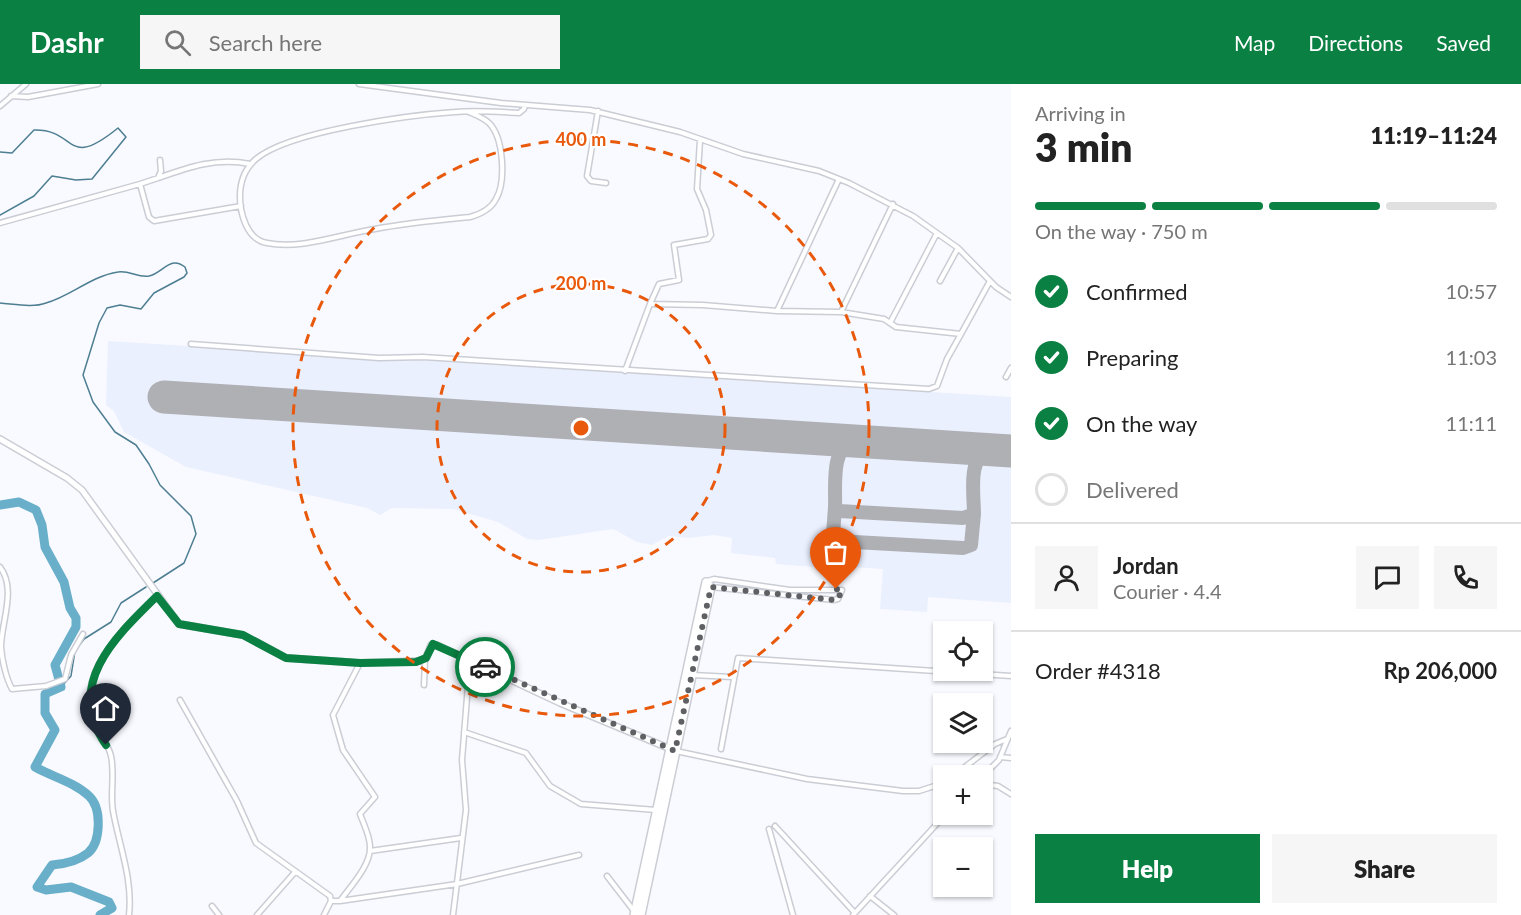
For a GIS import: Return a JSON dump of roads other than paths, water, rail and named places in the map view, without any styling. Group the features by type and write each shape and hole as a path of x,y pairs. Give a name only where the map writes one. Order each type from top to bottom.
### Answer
{"highway":[{"path":"681,709 691,675 708,584"},
{"path":"636,914 708,584"}],"street":[{"path":"0,106 26,84"},
{"path":"11,96 28,97 98,84"},
{"path":"359,84 525,105 597,111 743,154 819,171 893,204 958,248 1011,297"},
{"path":"469,112 491,125 497,134 500,150 500,190 493,204 481,213 470,217 377,228 300,243 278,244 264,242 251,234 244,221 241,185 250,165 270,151 330,132 403,118 469,112 519,113 525,105"},
{"path":"597,111 587,176 591,181 606,183"},
{"path":"625,371 659,284 679,280 674,245 708,238 711,235 706,210 697,189 700,140"},
{"path":"158,178 161,171 160,160"},
{"path":"0,223 140,184 204,163 231,160 250,165"},
{"path":"777,311 839,179"},
{"path":"140,184 149,217 154,221 241,206"},
{"path":"841,312 893,204"},
{"path":"890,323 937,233"},
{"path":"940,280 958,248"},
{"path":"191,344 932,389 937,386 947,359 990,280"},
{"path":"650,304 841,312 875,317 896,327 961,334"},
{"path":"1006,377 1011,368"},
{"path":"0,439 82,489 173,619 184,625 243,635 286,658 360,663 425,659"},
{"path":"0,567 5,579 7,611 2,652 12,689 46,686 65,679 71,655 83,634"},
{"path":"714,579 790,590 842,590 838,599 834,600 708,584 714,579"},
{"path":"129,915 129,883 113,811 111,757 91,715 91,686 95,671 104,656 137,615 157,596"},
{"path":"424,685 425,659 433,644 672,750 807,779 903,791 933,786"},
{"path":"721,748 733,677 739,658 1011,676"},
{"path":"453,915 466,810 462,760 470,660"},
{"path":"340,901 355,880 370,851 370,840 360,814 375,797 343,750 333,715 360,663"},
{"path":"691,675 733,677"},
{"path":"180,700 237,801 256,843 330,896 331,902 324,915"},
{"path":"993,765 1000,757 1011,731"},
{"path":"464,732 526,753 550,786 581,804 660,810"},
{"path":"967,765 995,744 1007,739"},
{"path":"1000,757 1011,758"},
{"path":"993,785 1011,794"},
{"path":"775,826 854,914 936,825"},
{"path":"769,829 793,915"},
{"path":"370,851 461,838"},
{"path":"331,902 457,884 579,855"},
{"path":"257,915 295,873"},
{"path":"608,876 636,914"},
{"path":"870,896 894,915"},
{"path":"212,906 219,915"}],"waterway":[{"path":"0,152 12,153 34,130 48,131 80,147 89,146 118,128 126,137 92,179 76,180 52,176 34,196 0,215"},
{"path":"0,303 41,304 64,296 108,274 122,272 149,276 171,264 180,264 185,267 187,273 184,277 154,293 141,309 120,305 107,308 99,323 83,375 93,402 115,432 136,445 160,485 191,516 196,534 184,563 153,583"},
{"path":"0,505 19,502 36,510 42,525 45,547 64,582 70,608 76,618 76,627 55,665 61,687 45,694 45,713 55,730 35,767 83,791 93,801 98,816 95,841 88,853 71,862 52,865 37,887 46,890 71,887 109,902 112,908 100,915"},
{"path":"61,687 71,676 75,651 84,639 111,622 121,603 146,587"}]}
